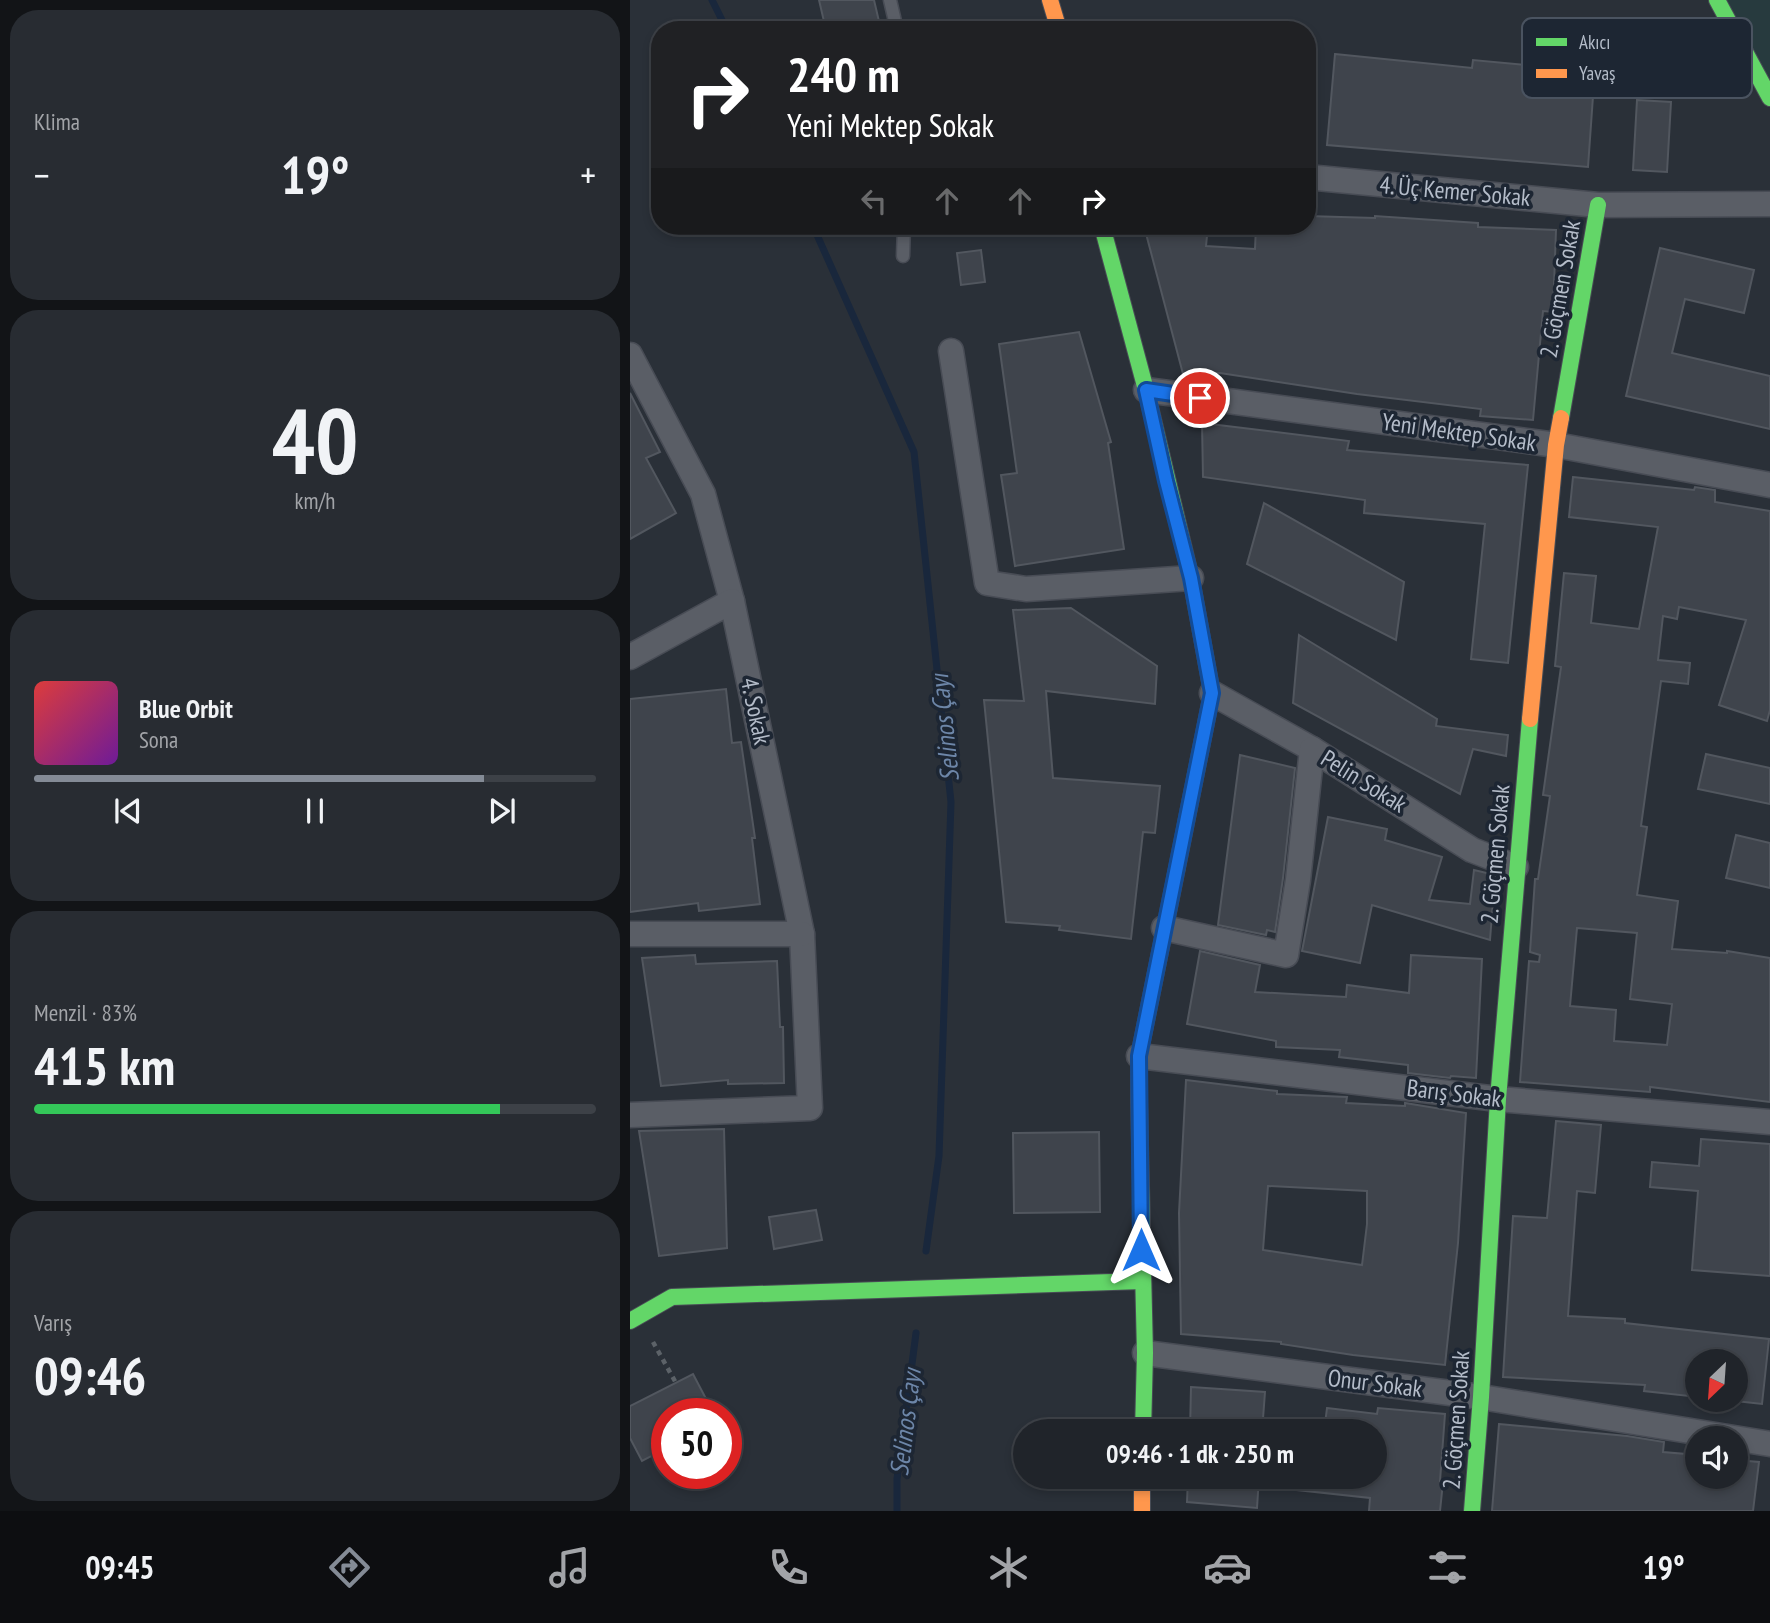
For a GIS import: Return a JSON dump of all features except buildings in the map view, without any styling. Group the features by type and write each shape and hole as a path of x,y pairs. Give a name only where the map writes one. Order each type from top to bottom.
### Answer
{"main road":[{"path":"1050,0 1056,21"},
{"path":"1058,0 1058,21"},
{"path":"1717,0 1727,18"},
{"path":"1752,65 1770,98"},
{"name":"2. Göçmen Sokak","path":"1472,1511 1498,1099 1516,867 1556,445 1598,205"},
{"path":"1104,235 1146,390 1191,578 1212,693 1139,1056 1145,1353 1143,1419"},
{"path":"630,1321 672,1297 1142,1281"},
{"path":"1142,1511 1143,1489"}],"street":[{"name":"4. Üç Kemer Sokak","path":"1316,178 1598,205 1770,204"},
{"path":"951,351 987,583 1026,589 1191,578"},
{"name":"4. Sokak","path":"630,355 703,494 732,601 802,934 810,1108 631,1111"},
{"name":"Yeni Mektep Sokak","path":"1146,390 1556,445 1770,485"},
{"path":"630,657 732,601"},
{"name":"Pelin Sokak","path":"1212,693 1312,749 1472,850 1516,867"},
{"path":"1164,928 1286,955 1312,749"},
{"path":"630,934 802,934"},
{"name":"Barış Sokak","path":"1139,1056 1498,1099 1770,1122"},
{"name":"Onur Sokak","path":"1145,1353 1481,1397 1770,1444"}],"lane":[{"path":"890,0 895,21"},
{"path":"903,256 904,235"}],"path":[{"path":"653,1342 676,1383"}],"green space":[{"path":"1717,0 1770,0 1770,98 1752,65 1752,18 1727,18"}],"waterway":[{"name":"Selinos Çayı","path":"712,0 722,21"},
{"name":"Selinos Çayı","path":"817,235 914,452 951,802 939,1156 926,1251"},
{"name":"Selinos Çayı","path":"897,1511 897,1479 916,1333"}],"traffic: fast":[{"path":"1717,0 1727,18"},
{"path":"1752,65 1770,98"},
{"path":"1561,418 1598,205"},
{"path":"1104,235 1146,390 1191,578 1212,693 1177,868"},
{"path":"1472,1511 1498,1099 1530,719"},
{"path":"1139,1101 1145,1353 1143,1419"},
{"path":"630,1321 672,1297 1142,1281"}],"traffic: slow":[{"path":"1050,0 1056,21"},
{"path":"1530,719 1556,445 1561,418"},
{"path":"1139,1101 1139,1056 1177,868"},
{"path":"1142,1489 1142,1511"}],"route":[{"path":"1141,1250 1139,1056 1212,693 1191,578 1146,390 1200,398"}]}
